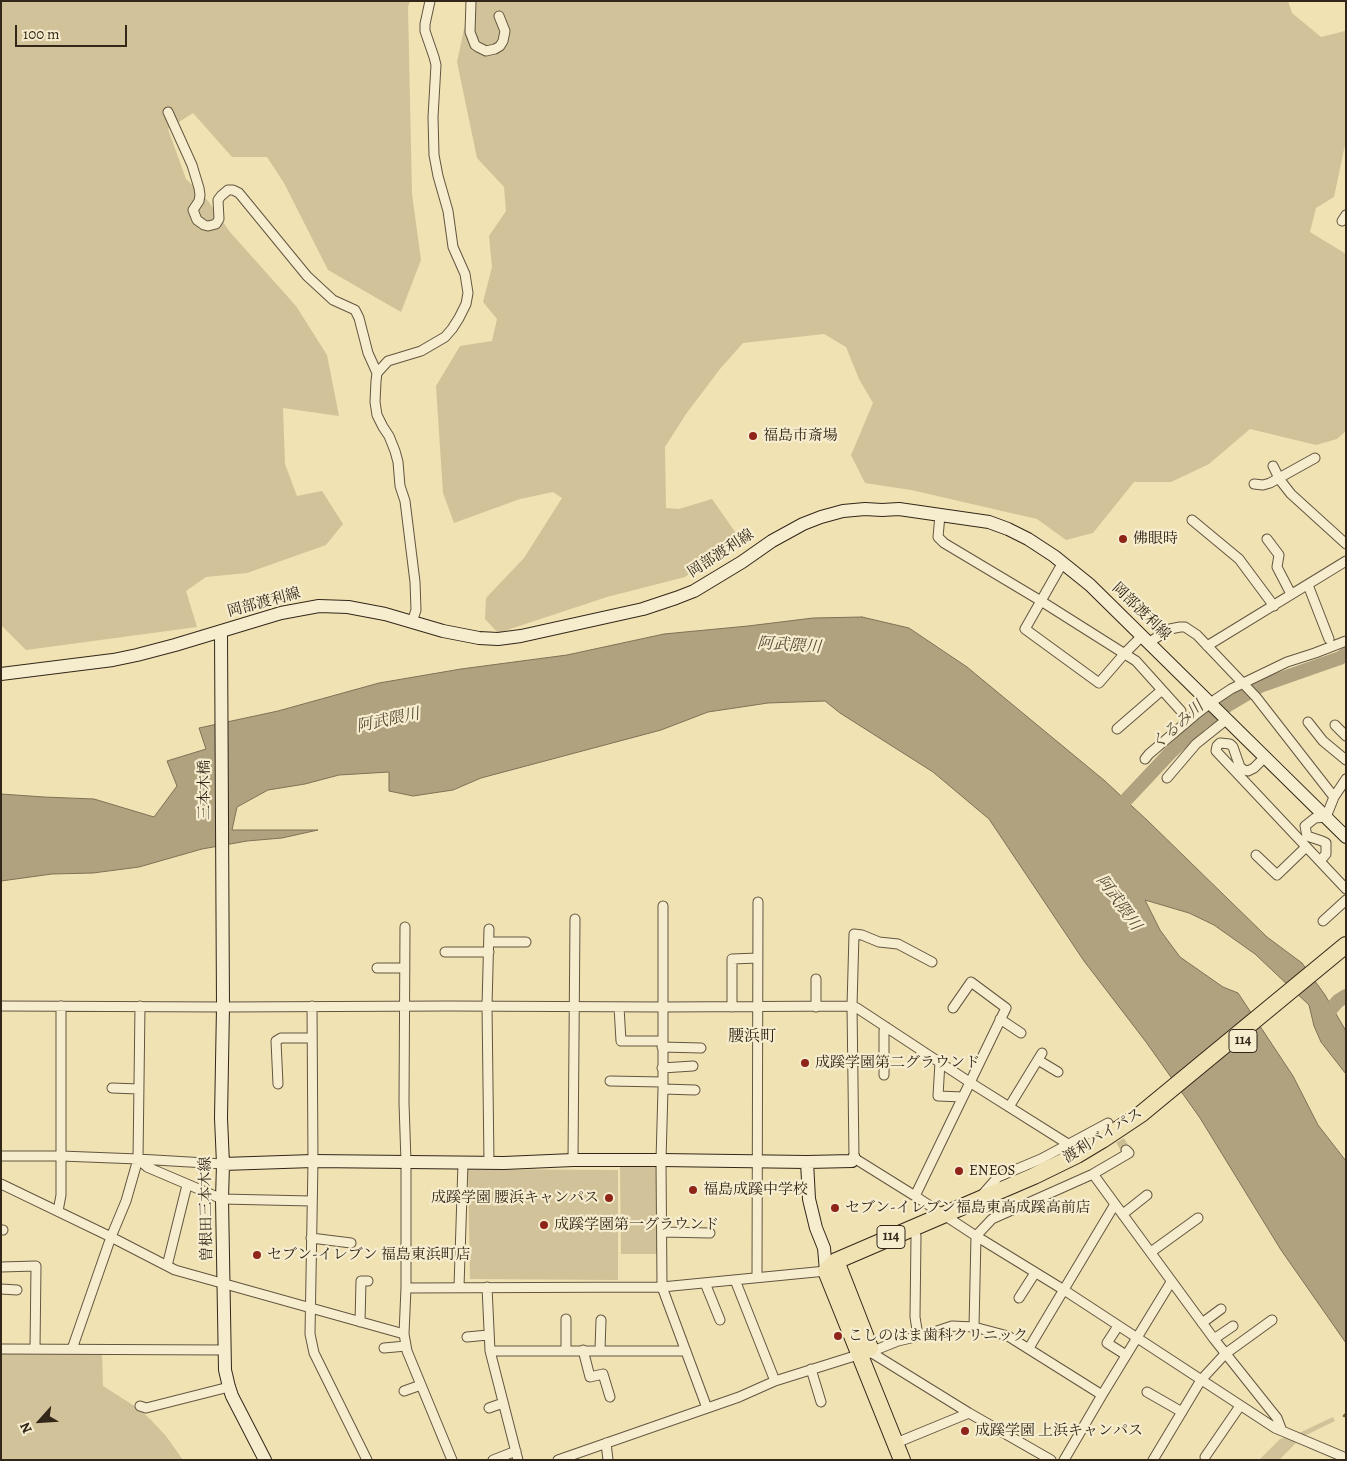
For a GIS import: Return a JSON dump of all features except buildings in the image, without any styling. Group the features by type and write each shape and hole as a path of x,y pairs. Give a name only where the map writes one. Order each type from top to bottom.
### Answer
{"highway":[{"name":"渡利バイパス","path":"834,1267 948,1217 1033,1186 1071,1168 1127,1135 1144,1117 1339,960 1346,945"},
{"name":"渡利バイパス","path":"834,1267 916,1236 977,1200 1034,1176 1077,1155 1144,1117"},
{"path":"834,1267 870,1352 900,1441 902,1460"},
{"path":"900,1441 913,1460"}],"street":[{"path":"377,373 388,361 421,351 445,336 459,318 468,297 465,274 453,247 448,211 434,155 433,118 436,65 425,31 430,1"},
{"path":"471,1 470,32 474,45 486,51 500,46 505,31 499,16"},
{"path":"168,112 192,165 199,188 199,201 194,210 198,220 208,226 216,224 219,219 218,200 228,190 239,193 307,276 333,300 355,310 359,318 368,352 377,373 376,411 398,458 400,486 405,501 416,582 416,610 412,622"},
{"path":"1254,484 1263,485 1315,458"},
{"path":"1273,466 1290,494 1346,544"},
{"name":"岡部渡利線","path":"1,674 112,660 221,632 281,613 319,606 354,608 385,614 443,631 479,638 521,636 643,609 694,591 772,541 795,528 821,517 843,511 899,509 989,522 1028,539 1054,556 1090,585 1346,836"},
{"path":"940,515 938,536 944,543 1125,653 1136,661 1181,711"},
{"path":"1192,520 1239,559 1274,606"},
{"path":"1267,539 1279,555 1277,567 1291,594"},
{"path":"1207,646 1346,561"},
{"path":"1062,564 1025,629 1098,683 1125,653 1145,640 1170,629 1185,627 1196,635 1256,697 1334,798"},
{"path":"1308,585 1329,639"},
{"name":"三本木橋","path":"221,632 222,948"},
{"path":"1145,760 1149,754 1211,703 1242,684 1287,662 1346,641"},
{"path":"1117,729 1162,690"},
{"path":"1168,778 1196,744 1225,718"},
{"path":"1308,722 1323,741 1346,760"},
{"path":"1335,725 1346,736"},
{"path":"1264,757 1254,768 1248,771 1240,767 1233,747 1230,744 1220,743 1216,746 1216,750 1346,889"},
{"path":"1320,862 1326,854 1326,843 1307,836 1305,826 1315,818 1326,817 1334,798 1346,779"},
{"path":"1256,855 1277,875 1306,847"},
{"path":"1323,921 1346,900"},
{"path":"757,1277 758,902"},
{"path":"663,906 662,1287 707,1408"},
{"path":"573,1160 575,919"},
{"path":"405,927 406,1288 404,1334 406,1346 452,1460"},
{"path":"489,930 487,1006 489,1163"},
{"path":"854,1158 852,1006 854,934 879,942 898,944 932,962"},
{"path":"490,942 526,942"},
{"name":"曽根田三本木線","path":"222,948 221,1118 225,1370 229,1387 264,1460"},
{"path":"445,952 489,952"},
{"path":"732,1007 732,958 758,958"},
{"path":"377,968 405,968"},
{"path":"816,979 816,1006"},
{"path":"915,1196 1006,1008 972,982 953,1008"},
{"path":"1,1006 852,1006 858,1008 971,1083 1068,1144"},
{"path":"58,1210 61,1195 61,1006"},
{"path":"72,1349 111,1236 126,1201 138,1159 140,1006"},
{"path":"312,1006 313,1161 310,1334 314,1352 367,1460"},
{"path":"619,1007 621,1042 700,1048"},
{"path":"1000,1020 1021,1034"},
{"path":"884,1075 884,1031 886,1026"},
{"path":"278,1084 276,1041 280,1038 312,1038"},
{"path":"1009,1107 1040,1056 1058,1072"},
{"path":"940,1062 938,1096 963,1097"},
{"path":"662,1068 693,1066"},
{"path":"610,1082 662,1085 695,1090"},
{"path":"112,1088 139,1089"},
{"path":"977,1200 998,1177 1041,1158 1108,1123"},
{"path":"974,1327 976,1236 992,1219 1093,1174 1129,1153 1126,1150"},
{"path":"1,1156 61,1156 223,1164 313,1161 489,1163 573,1160 807,1162 852,1161 854,1158"},
{"path":"854,1158 1064,1290 1240,1406 1282,1431 1346,1458"},
{"path":"138,1159 147,1166 222,1199 311,1201"},
{"path":"406,1288 662,1287 796,1275 834,1267 816,1228 809,1199 807,1162"},
{"path":"459,1287 463,1163"},
{"path":"1093,1174 1214,1340 1277,1418 1282,1431"},
{"path":"1,1184 111,1236 175,1270 404,1334"},
{"path":"167,1266 187,1185"},
{"path":"1122,1214 1148,1195"},
{"path":"1029,1348 1115,1204"},
{"path":"1151,1252 1198,1218"},
{"path":"662,1232 710,1233"},
{"path":"916,1236 915,1317 918,1336"},
{"path":"311,1238 350,1243"},
{"path":"1,1267 36,1266 35,1349"},
{"path":"1019,1298 1036,1273"},
{"path":"360,1322 360,1281 368,1280"},
{"path":"735,1280 775,1381"},
{"path":"705,1282 720,1320"},
{"path":"1064,1460 1171,1282"},
{"path":"487,1287 490,1350 517,1456 493,1460"},
{"path":"1,1290 18,1290"},
{"path":"1202,1323 1221,1309"},
{"path":"566,1319 566,1350"},
{"path":"600,1350 601,1320"},
{"path":"1152,1460 1201,1380 1225,1354 1272,1320"},
{"path":"558,1460 585,1455 606,1443 739,1397 775,1381 810,1369 952,1326 974,1327 1008,1336 1102,1395"},
{"path":"1118,1326 1107,1343 1126,1355"},
{"path":"1214,1340 1233,1326"},
{"path":"467,1337 488,1335"},
{"path":"384,1348 406,1346"},
{"path":"1,1349 225,1350"},
{"path":"490,1350 686,1351"},
{"path":"583,1350 590,1377 603,1374 610,1396"},
{"path":"870,1352 969,1413 1051,1460"},
{"path":"810,1369 821,1402"},
{"path":"404,1391 421,1385"},
{"path":"140,1406 146,1408 229,1387"},
{"path":"1147,1392 1182,1412"},
{"path":"489,1408 503,1403"},
{"path":"1205,1457 1240,1406"},
{"path":"900,1441 969,1413"},
{"path":"606,1443 608,1460"}],"shaded area":[{"path":"1,1 410,1 408,7 412,194 421,260 401,312 328,270 284,183 267,157 232,157 193,113 168,129 186,179 208,201 230,232 296,306 327,355 339,416 283,408 285,464 297,496 322,491 343,524 326,545 247,573 206,577 186,591 197,627 26,650 1,625"},
{"path":"470,1 1288,1 1292,13 1321,37 1345,31 1346,33 1346,140 1334,197 1316,208 1310,232 1346,254 1346,431 1337,439 1316,445 1250,429 1209,464 1171,482 1134,482 1093,533 1066,540 1037,519 911,490 865,483 851,455 873,403 859,379 846,347 824,334 743,343 720,369 686,414 665,447 666,508 679,509 712,499 738,536 685,577 607,597 498,633 485,619 486,598 524,558 562,498 553,492 520,499 454,523 443,493 436,386 460,346 492,341 497,319 483,302 492,267 489,236 506,211 504,187 477,158 457,62"},
{"path":"656,1165 657,1254 621,1254 620,1166"},
{"name":"成蹊学園第一グラウンド","path":"468,1169 618,1170 618,1280 470,1279"},
{"path":"102,1352 103,1386 139,1409 151,1420 166,1436 183,1460 1,1460 1,1353"},
{"path":"1333,1417 1335,1421 1302,1437 1279,1460 1259,1460 1280,1439 1297,1434"}],"water":[{"name":"阿武隈川","path":"862,617 909,628 967,667 1105,781 1267,937 1302,963 1325,995 1346,1031 1346,1074 1321,1042 1314,1026 1309,1005 1255,954 1214,925 1189,913 1145,900 1160,930 1180,957 1223,987 1238,993 1293,1076 1318,1125 1346,1161 1346,1343 1281,1250 1200,1118 1146,1042 1084,961 989,819 933,772 840,713 825,701 768,703 708,712 661,730 481,778 453,790 413,796 389,791 389,772 339,775 305,784 268,790 237,807 232,830 318,830 282,838 247,841 202,849 139,867 93,873 52,874 1,881 1,794 94,799 154,817 177,786 167,761 206,749 199,728 278,711 379,683 461,669 567,655 664,634 813,618"}],"waterway":[{"name":"くるみ川","path":"1116,815 1123,803 1170,753 1202,723 1260,686 1340,658 1346,654"},
{"path":"1346,996 1338,1001 1326,1015 1332,1036 1346,1056"}],"tunnel":[{"path":"1113,1129 1126,1150"}],"place":[{"name":"福島市斎場","path":"753,436"},
{"name":"佛眼時","path":"1123,539"},
{"name":"成蹊学園第二グラウンド","path":"805,1063"},
{"name":"ENEOS","path":"959,1171"},
{"name":"福島成蹊中学校","path":"693,1190"},
{"name":"成蹊学園 腰浜キャンパス","path":"609,1198"},
{"name":"セブン-イレブン福島東高成蹊高前店","path":"835,1208"},
{"name":"成蹊学園第一グラウンド","path":"544,1225"},
{"name":"セブン-イレブン 福島東浜町店","path":"257,1255"},
{"name":"こしのはま歯科クリニック","path":"838,1336"},
{"name":"成蹊学園 上浜キャンパス","path":"965,1431"}],"district":[{"name":"腰浜町","path":"752,1037"}]}
